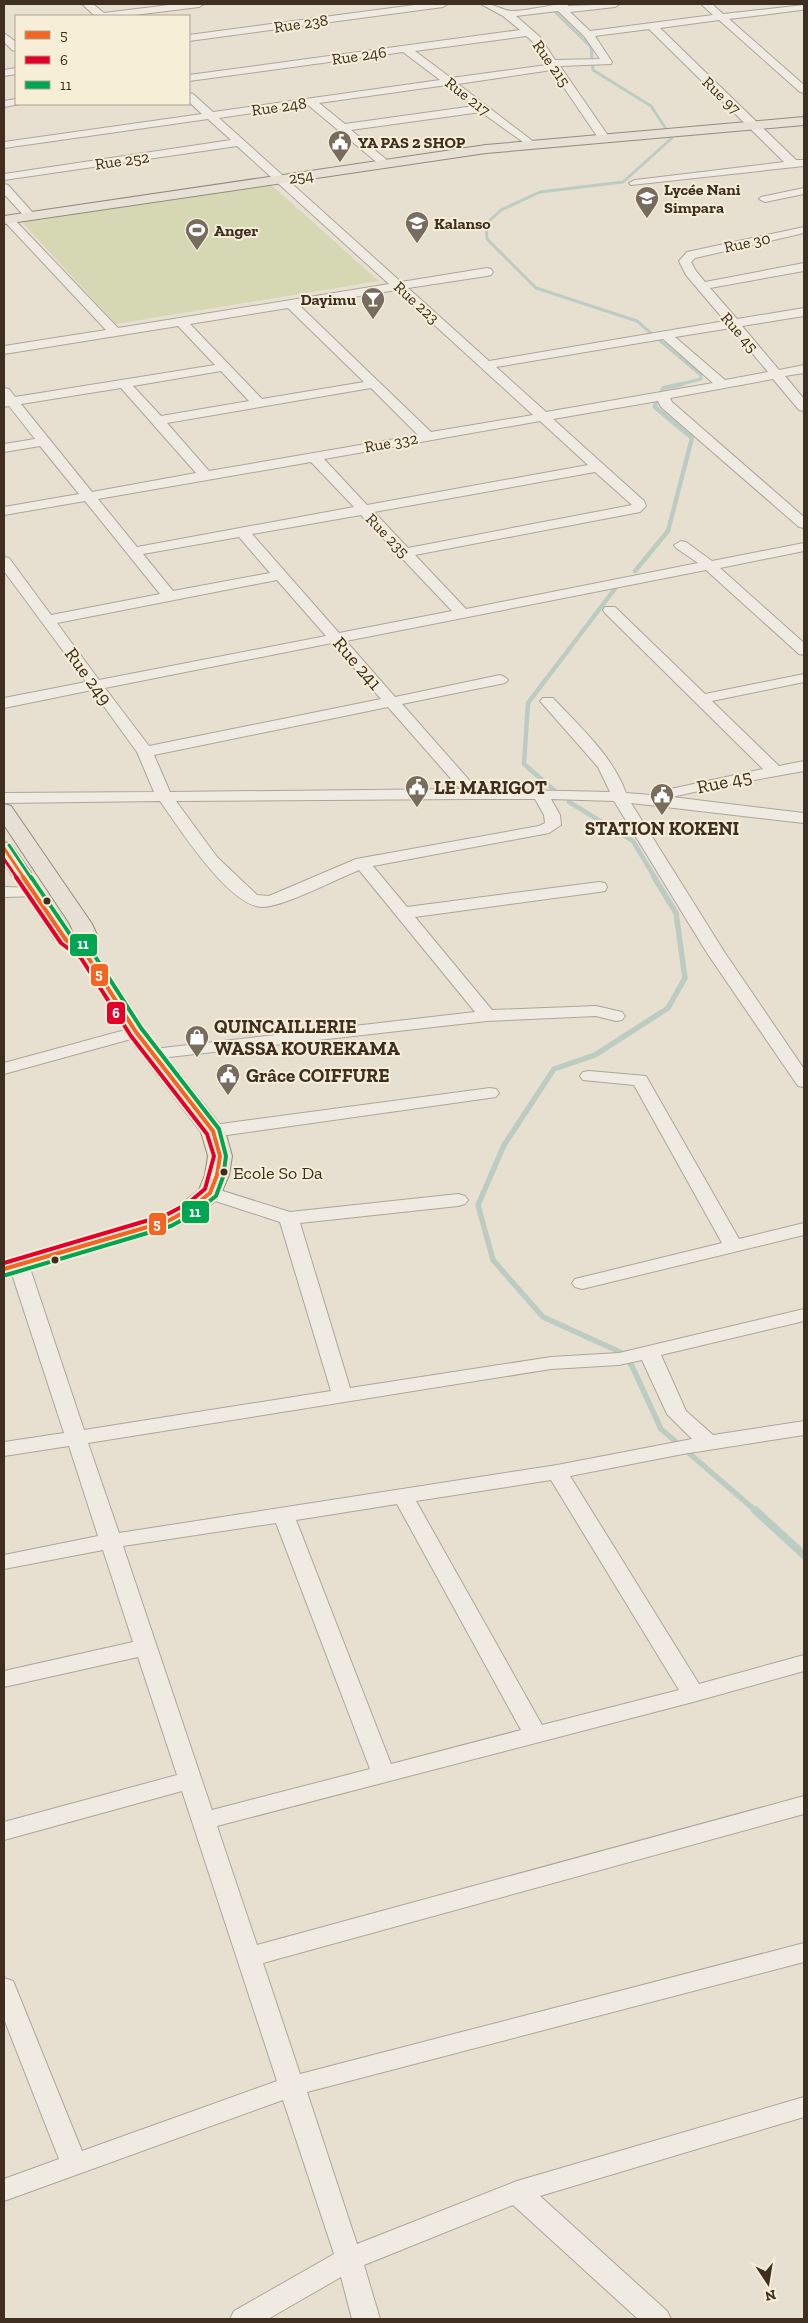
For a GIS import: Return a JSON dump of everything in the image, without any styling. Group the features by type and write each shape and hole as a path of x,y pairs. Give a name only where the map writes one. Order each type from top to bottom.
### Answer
{"main road":[{"name":"254","path":"6,219 530,144 804,121"},
{"path":"4,810 81,924 86,936 86,954"},
{"path":"4,848 66,940 86,954 136,1032 213,1131 220,1156 217,1175 210,1193 190,1209 168,1221 12,1267"}],"street":[{"path":"87,4 101,15"},
{"path":"110,15 200,4"},
{"name":"Rue 238","path":"190,38 443,4"},
{"name":"Rue 215","path":"486,4 507,14 549,51 552,65 603,137"},
{"path":"507,14 615,4"},
{"path":"706,4 804,90"},
{"path":"588,34 801,7"},
{"path":"556,8 588,34 594,49 607,62 577,63"},
{"name":"Rue 97","path":"652,26 753,125 799,164"},
{"name":"Rue 246","path":"190,78 529,32"},
{"path":"4,37 15,47"},
{"name":"Rue 217","path":"406,49 530,144"},
{"name":"Rue 248","path":"4,145 449,82 552,65 577,63"},
{"name":"Rue 223","path":"190,97 639,504 635,509 404,553"},
{"path":"310,101 384,164"},
{"path":"342,128 483,108"},
{"name":"Rue 252","path":"4,177 240,142"},
{"path":"635,183 799,164"},
{"path":"4,187 30,216"},
{"path":"765,199 804,191"},
{"path":"6,219 114,332"},
{"name":"Rue 30","path":"691,254 804,230"},
{"name":"Rue 45","path":"691,254 684,261 702,286 804,407"},
{"path":"702,286 804,267"},
{"path":"4,350 487,272"},
{"path":"291,304 427,436"},
{"path":"486,366 804,312"},
{"path":"181,322 259,404"},
{"path":"665,335 722,384"},
{"path":"6,399 124,383 224,366"},
{"name":"Rue 332","path":"4,511 663,396 804,369"},
{"path":"124,383 205,475"},
{"path":"157,421 374,384"},
{"path":"663,396 666,404 804,524"},
{"path":"6,399 44,441 170,597"},
{"path":"4,448 44,441"},
{"name":"Rue 235","path":"313,456 463,614"},
{"path":"133,552 598,467"},
{"name":"Rue 241","path":"242,532 473,794"},
{"path":"681,545 709,566 804,651"},
{"path":"4,703 804,547"},
{"name":"Rue 249","path":"4,561 145,752 164,796 211,861 251,899 261,902 272,901 362,863 543,830 553,825 552,815 540,795"},
{"path":"47,620 281,575"},
{"path":"610,610 775,771"},
{"path":"701,699 804,678"},
{"path":"145,752 500,680"},
{"path":"548,701 611,774 620,798 716,953 796,1058 804,1082"},
{"name":"Rue 45","path":"645,799 721,781 804,766"},
{"path":"4,798 473,794 592,795 645,799 802,822"},
{"path":"362,863 487,1016"},
{"path":"403,913 599,887"},
{"path":"4,892 32,892"},
{"path":"152,1054 487,1016 596,1011 616,1016"},
{"path":"4,1069 136,1032"},
{"path":"589,1076 640,1080 734,1247"},
{"path":"213,1131 490,1093"},
{"path":"210,1193 289,1218 458,1200"},
{"path":"289,1218 342,1394"},
{"path":"582,1283 804,1229"},
{"path":"12,1267 77,1437 349,2259 366,2319"},
{"path":"4,1449 342,1394 551,1363 635,1356 804,1315"},
{"path":"635,1356 677,1414 708,1442"},
{"path":"4,1562 111,1540 557,1472 708,1442 804,1428"},
{"path":"557,1472 693,1694"},
{"path":"404,1496 535,1734"},
{"path":"283,1514 383,1774"},
{"path":"4,1679 146,1647"},
{"path":"204,1821 693,1694 804,1663"},
{"path":"4,1831 190,1780"},
{"path":"249,1957 804,1805"},
{"path":"4,2190 292,2086 804,1952"},
{"path":"4,1988 74,2165"},
{"path":"244,2319 349,2259 518,2192 804,2106"},
{"path":"518,2192 657,2319"}],"green space":[{"name":"Anger","path":"270,184 379,281 116,324 21,221"}],"waterway":[{"path":"547,4 591,47 593,70 651,106 672,138 623,182 540,192 501,210 486,224 487,239 536,288 637,321 653,335"},
{"path":"658,339 701,375 701,379 677,385"},
{"path":"662,391 664,388 682,384"},
{"path":"635,571 668,531 692,438 655,407 656,399"},
{"path":"555,791 524,764 528,703 617,586"},
{"path":"569,802 633,841 655,878"},
{"path":"654,877 676,913 685,978 668,1008 595,1055 554,1069 504,1145 478,1205 493,1260 543,1317 620,1352 632,1366 661,1429 756,1511"},
{"path":"755,1510 804,1555"}],"transit line":[{"name":"11","path":"6,1275 171,1226 193,1214 216,1196 223,1177 226,1156 219,1129 141,1028 91,950 71,936 9,845"},
{"name":"5","path":"4,848 66,940 86,954 136,1032 213,1131 220,1156 217,1175 210,1193 190,1209 168,1221 4,1269"},
{"name":"6","path":"4,859 61,943 81,958 131,1036 207,1134 214,1156 211,1173 205,1189 187,1204 166,1215 4,1263"}],"place":[{"name":"YA PAS 2 SHOP","path":"340,163"},
{"name":"Lycée Nani Simpara","path":"647,219"},
{"name":"Kalanso","path":"417,244"},
{"name":"Anger","path":"197,251"},
{"name":"Dayimu","path":"373,320"},
{"name":"LE MARIGOT","path":"417,808"},
{"name":"STATION KOKENI","path":"662,816"},
{"name":"QUINCAILLERIE WASSA KOUREKAMA","path":"197,1058"},
{"name":"Grâce COIFFURE","path":"228,1096"},
{"name":"Ecole So Da","path":"224,1172"}]}
